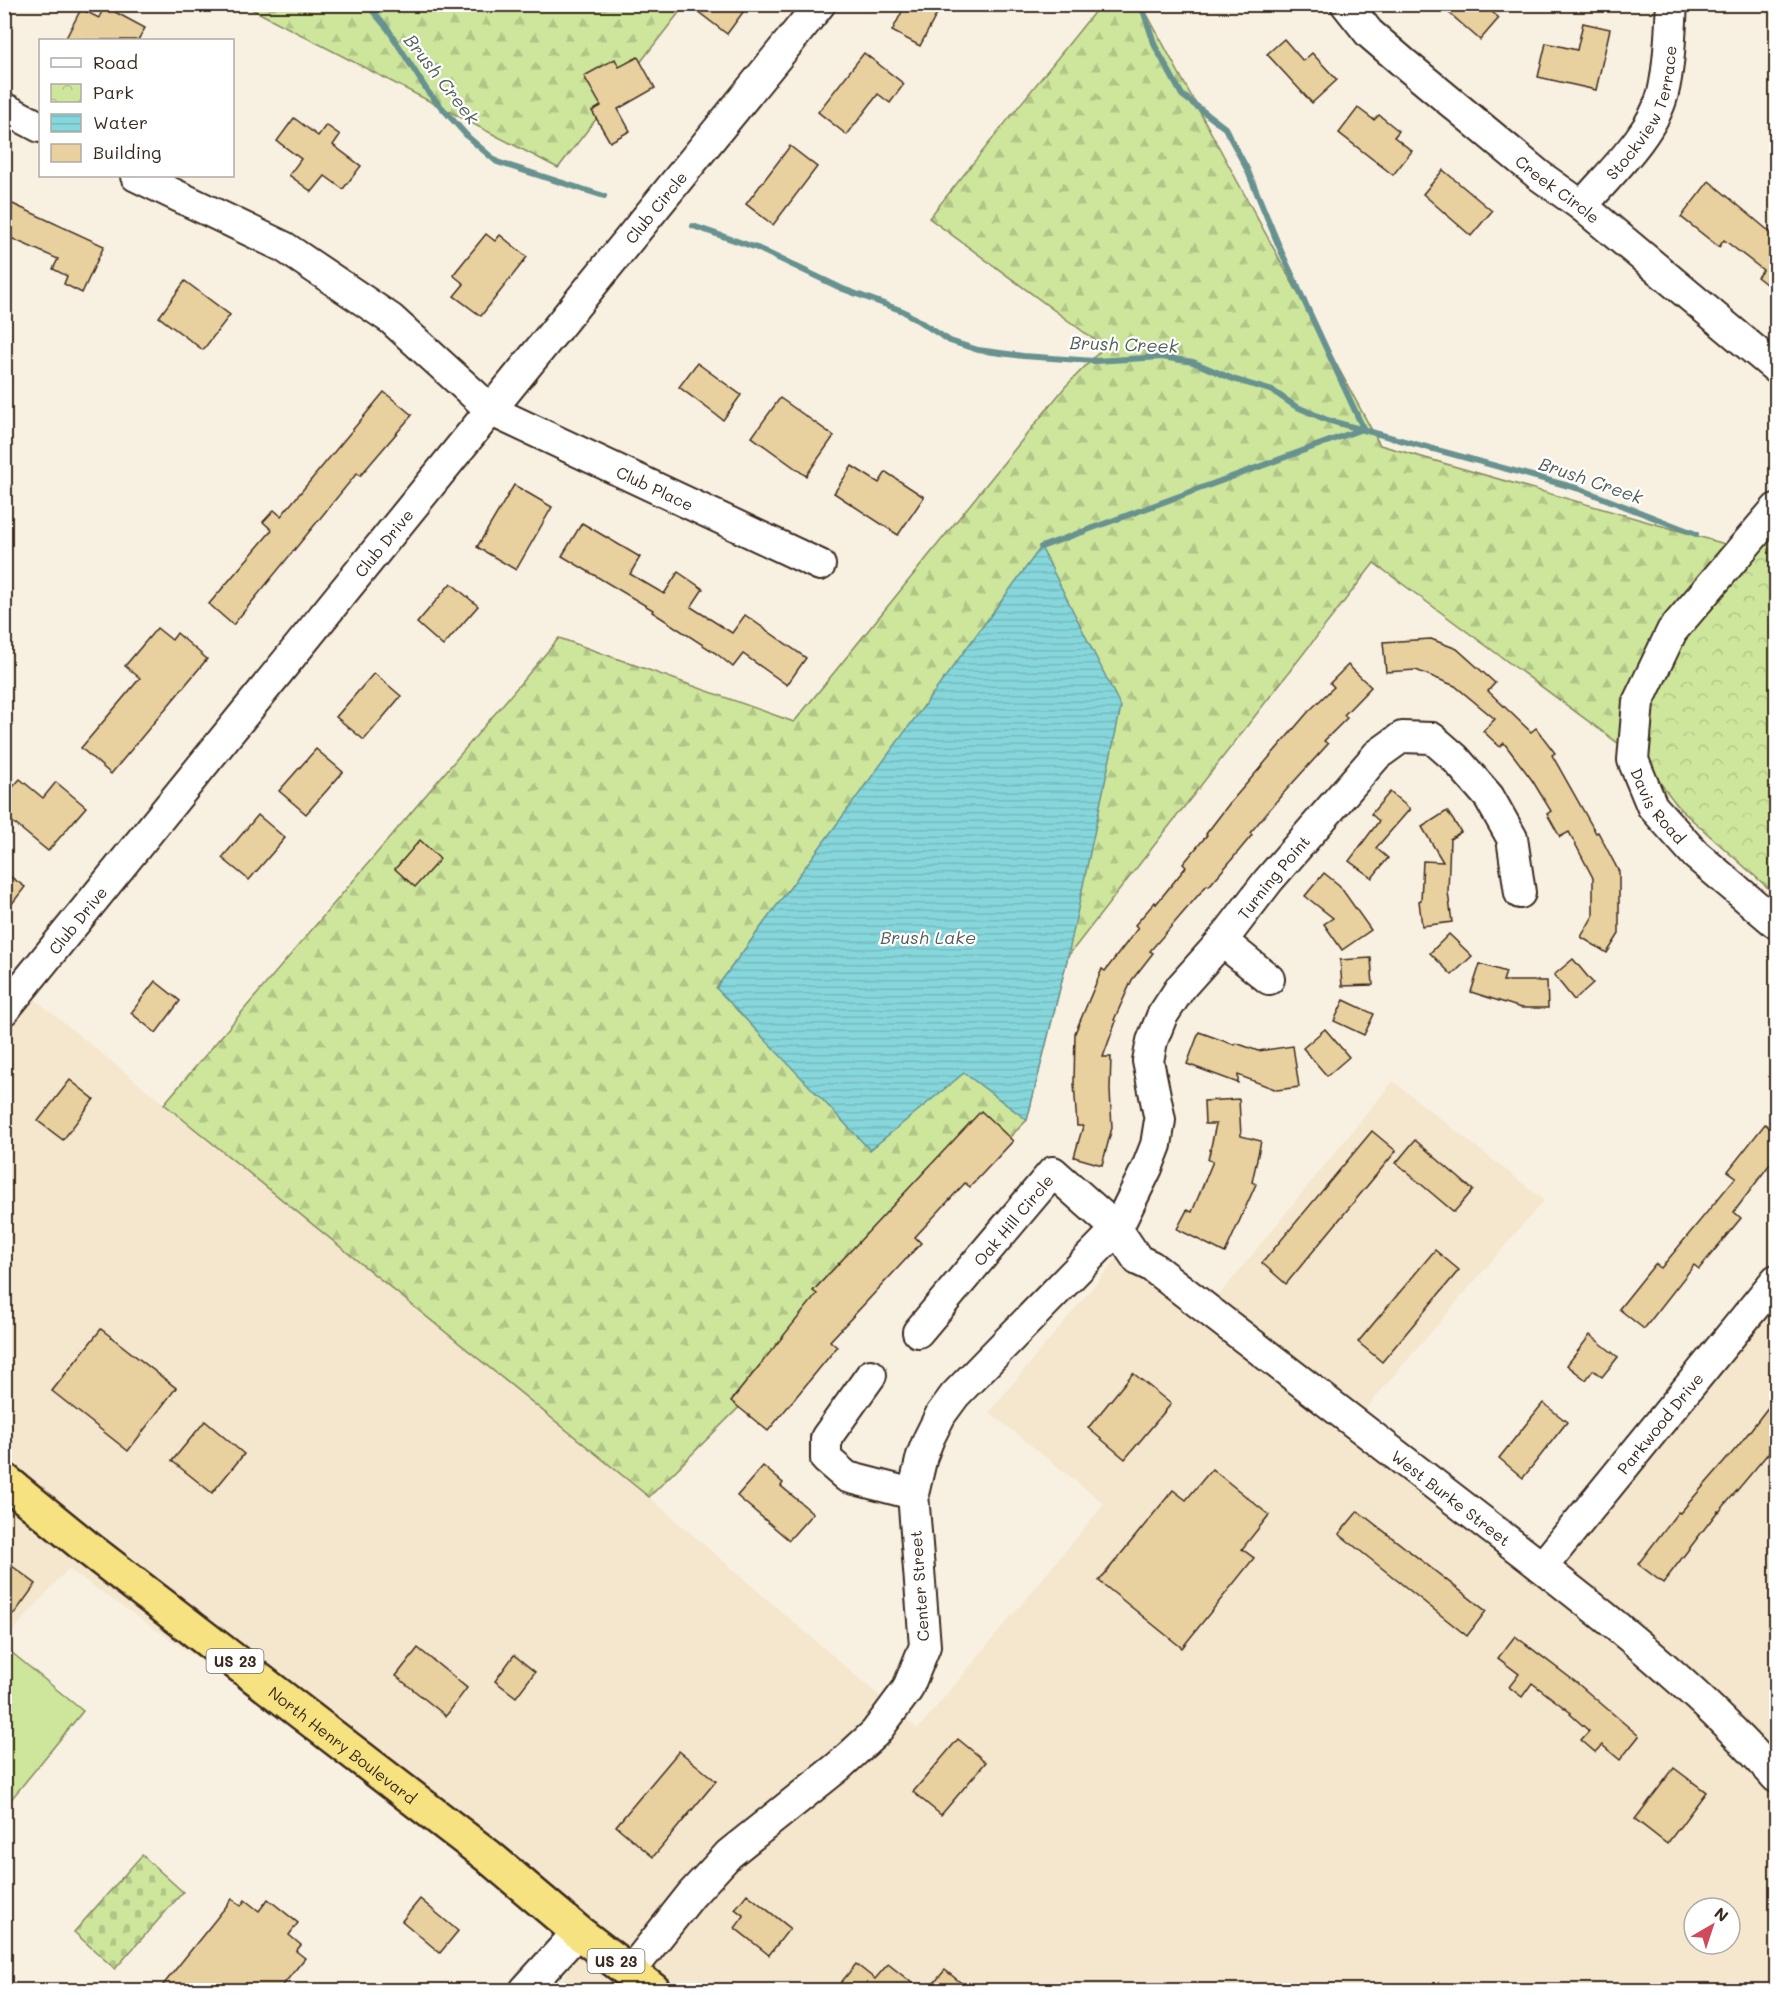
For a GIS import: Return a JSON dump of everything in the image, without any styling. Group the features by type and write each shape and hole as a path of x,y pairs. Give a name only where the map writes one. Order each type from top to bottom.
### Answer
{"highway":[{"name":"North Henry Boulevard","path":"4,1480 86,1546 488,1856 578,1932 641,1981"}],"street":[{"name":"Club Circle","path":"492,411 807,23 820,4"},
{"name":"Creek Circle","path":"1346,4 1369,33 1405,64 1540,176 1582,206 1776,368"},
{"name":"Stockview Terrace","path":"1582,206 1638,140 1650,123 1663,94 1672,4"},
{"path":"4,108 39,126"},
{"path":"138,177 284,247 391,319 492,411"},
{"name":"Club Place","path":"492,411 820,565"},
{"name":"Club Drive","path":"4,1010 492,411"},
{"name":"Davis Road","path":"1776,509 1672,631 1638,702 1633,760 1652,806 1696,855 1776,923"},
{"name":"Turning Point","path":"1117,1229 1147,1168 1156,1144 1160,1120 1148,1061 1152,1041 1162,1016 1181,987 1222,941 1268,881 1377,755 1402,737 1432,738 1455,758 1489,797 1512,838 1520,893"},
{"path":"1222,941 1269,979"},
{"name":"Oak Hill Circle","path":"918,1332 1053,1172 1117,1229"},
{"name":"Center Street","path":"641,1981 690,1895 729,1854 839,1767 875,1733 907,1690 925,1646 913,1494 929,1438 941,1414 955,1395 1117,1229"},
{"name":"West Burke Street","path":"1117,1229 1138,1260 1151,1266 1542,1567 1674,1674 1749,1746 1776,1777"},
{"name":"Parkwood Drive","path":"1542,1567 1776,1280"},
{"path":"872,1375 826,1438 826,1459 847,1477 913,1494"},
{"path":"525,1990 578,1932"}],"shaded area":[{"path":"5,975 649,1497 918,1729 1104,1504 989,1412 1128,1245 1207,1310 1393,1081 1544,1200 1358,1418 1545,1571 1776,1283 1776,1990 556,1990 579,1952 229,1680 68,1569 5,1640"}],"green space":[{"path":"244,5 685,5 558,168"},
{"path":"1100,5 1142,5 1380,445 1732,546 1645,763 1374,563 1068,956 1027,1120 649,1497 164,1104 559,638 794,722 1065,387 1104,347 929,218"},
{"path":"1776,509 1776,895 1680,809 1645,763 1652,707 1672,631"},
{"path":"5,1647 83,1711 5,1807"},
{"path":"142,1855 183,1892 115,1969 74,1932"}],"water":[{"name":"Brush Lake","path":"1041,547 1121,707 1068,956 1027,1120 964,1073 870,1150 716,988"}],"building":[{"path":"688,4 749,4 727,34"},
{"path":"906,4 942,4 920,46 892,31"},
{"path":"1439,4 1483,4 1499,18 1480,40"},
{"path":"104,6 145,28 139,39 66,39 81,9 99,18"},
{"path":"1583,23 1610,29 1596,90 1538,77 1546,43 1577,50"},
{"path":"1284,39 1303,61 1312,53 1337,80 1312,103 1267,54"},
{"path":"864,53 904,84 890,103 878,94 847,135 818,112"},
{"path":"638,57 655,88 618,109 630,131 610,142 592,111 601,106 584,76 615,59 619,67"},
{"path":"1358,108 1374,120 1379,115 1399,131 1394,137 1412,151 1393,175 1339,133"},
{"path":"294,118 318,136 326,125 340,135 333,145 361,166 343,189 325,176 312,192 289,175 301,159 277,141"},
{"path":"790,146 817,167 773,225 746,204"},
{"path":"1443,170 1492,211 1471,236 1423,194"},
{"path":"1709,181 1776,237 1776,292 1757,277 1763,270 1724,240 1719,247 1681,217"},
{"path":"4,200 104,246 82,293 64,284 67,276 53,269 58,259 4,235"},
{"path":"486,234 495,241 500,235 527,257 481,316 454,296 464,284 453,275"},
{"path":"185,281 230,315 203,350 159,317"},
{"path":"697,363 741,395 723,420 679,387"},
{"path":"384,392 412,415 360,476 357,473 233,625 209,604 272,530 263,522 274,510 281,516"},
{"path":"780,398 834,436 806,476 752,437"},
{"path":"852,466 879,483 886,472 924,497 898,535 834,493"},
{"path":"514,485 552,507 516,570 477,547"},
{"path":"582,523 640,557 630,574 664,594 678,572 703,589 691,607 732,633 745,615 806,658 787,685 743,654 733,667 652,612 653,610 562,556"},
{"path":"451,583 478,606 443,646 417,623"},
{"path":"157,628 172,640 177,633 207,659 111,774 81,748 140,678 125,666"},
{"path":"1431,639 1457,649 1495,683 1488,691 1531,732 1536,728 1555,753 1552,755 1619,872 1619,934 1607,953 1581,937 1593,916 1593,878 1569,832 1560,837 1547,814 1551,811 1532,780 1504,743 1500,747 1483,731 1495,719 1455,686 1416,670 1386,672 1383,642"},
{"path":"1348,665 1371,687 1344,715 1347,718 1324,741 1328,744 1250,833 1252,835 1228,864 1150,951 1153,953 1132,980 1114,1020 1116,1021 1103,1057 1111,1057 1112,1128 1102,1165 1074,1157 1083,1126 1077,1126 1074,1083 1075,1033 1102,969 1105,971 1138,928 1135,925 1155,902 1156,904 1186,867 1183,864 1229,804 1309,711 1334,687 1330,683"},
{"path":"374,673 401,696 364,740 336,717"},
{"path":"316,749 343,772 306,814 279,791"},
{"path":"20,779 43,798 56,782 86,807 48,851 4,815 4,797"},
{"path":"1390,792 1410,809 1376,848 1388,858 1372,878 1349,861 1379,821 1371,814"},
{"path":"1447,811 1461,832 1450,839 1448,892 1452,922 1422,926 1419,901 1421,900 1423,861 1443,862 1422,827"},
{"path":"258,815 285,838 249,880 222,858"},
{"path":"420,840 440,859 415,887 395,869"},
{"path":"4,872 25,887 4,914"},
{"path":"1324,873 1339,885 1371,930 1342,950 1324,924 1333,918 1305,896"},
{"path":"1449,934 1472,956 1452,975 1430,953"},
{"path":"1371,958 1373,985 1342,986 1340,960"},
{"path":"1573,959 1593,983 1574,1000 1554,975"},
{"path":"1480,964 1506,972 1503,981 1547,981 1548,1008 1521,1008 1471,992"},
{"path":"155,981 180,1001 156,1033 131,1013"},
{"path":"1344,1000 1374,1014 1364,1035 1334,1021"},
{"path":"1325,1029 1349,1057 1327,1076 1303,1048"},
{"path":"1199,1032 1258,1051 1293,1046 1299,1087 1277,1090 1238,1075 1238,1083 1187,1064"},
{"path":"70,1080 94,1099 63,1140 38,1121"},
{"path":"1239,1099 1241,1136 1261,1141 1252,1182 1256,1184 1225,1253 1177,1229 1187,1210 1192,1212 1213,1161 1208,1160 1216,1124 1205,1124 1204,1101"},
{"path":"981,1111 1013,1141 970,1187 965,1183 915,1237 921,1243 830,1341 837,1347 768,1431 731,1401 817,1294 813,1291"},
{"path":"1765,1124 1776,1133 1776,1156 1734,1212 1741,1218 1699,1269 1694,1265 1644,1329 1619,1309 1655,1264 1661,1268 1736,1177 1728,1171"},
{"path":"1372,1131 1396,1151 1286,1284 1262,1263"},
{"path":"1415,1140 1473,1190 1454,1212 1396,1163"},
{"path":"1435,1250 1459,1270 1382,1362 1358,1342"},
{"path":"101,1329 176,1388 128,1451 52,1391"},
{"path":"1590,1335 1618,1357 1602,1377 1593,1370 1586,1380 1567,1365"},
{"path":"1133,1373 1171,1404 1125,1459 1088,1428"},
{"path":"1776,1397 1776,1444 1718,1511 1663,1583 1638,1564 1678,1512 1680,1513 1739,1445"},
{"path":"1543,1403 1567,1422 1523,1478 1499,1458"},
{"path":"205,1421 244,1454 212,1493 172,1461"},
{"path":"763,1466 783,1483 781,1486 813,1513 789,1540 737,1496"},
{"path":"1212,1469 1269,1515 1242,1549 1254,1558 1182,1648 1099,1581 1173,1490 1186,1500"},
{"path":"1358,1511 1486,1611 1467,1636 1339,1534"},
{"path":"4,1560 36,1584 14,1614 4,1606"},
{"path":"1515,1636 1577,1683 1639,1736 1620,1760 1602,1745 1595,1752 1581,1740 1589,1731 1571,1713 1532,1683 1522,1697 1509,1687 1519,1674 1498,1658"},
{"path":"418,1648 467,1688 446,1716 396,1676"},
{"path":"514,1655 535,1672 516,1697 495,1681"},
{"path":"958,1739 986,1762 941,1815 913,1792"},
{"path":"679,1751 716,1781 653,1857 616,1826"},
{"path":"1674,1768 1706,1792 1667,1844 1635,1819"},
{"path":"747,1894 790,1928 769,1955 735,1928 744,1916 735,1909"},
{"path":"232,1899 241,1906 245,1900 259,1911 268,1899 298,1923 289,1935 301,1945 296,1951 305,1958 279,1990 159,1990"},
{"path":"420,1899 458,1931 440,1953 402,1921"},
{"path":"856,1964 875,1979 888,1964 921,1990 835,1990"},
{"path":"945,1970 970,1990 928,1990"}],"waterway":[{"name":"Brush Creek","path":"367,4 388,29 428,92 468,137 497,162 604,196"},
{"path":"1141,4 1155,46 1182,95 1225,128 1247,169 1281,251 1363,428"},
{"name":"Brush Creek","path":"693,226 757,248 843,289 903,311 950,341 978,350 1094,361 1162,357 1193,362 1233,379 1273,391 1295,406 1327,420 1580,489 1696,534"},
{"path":"1041,547 1362,429"},
{"name":"Brush Creek","path":"1772,574 1776,577"}]}
